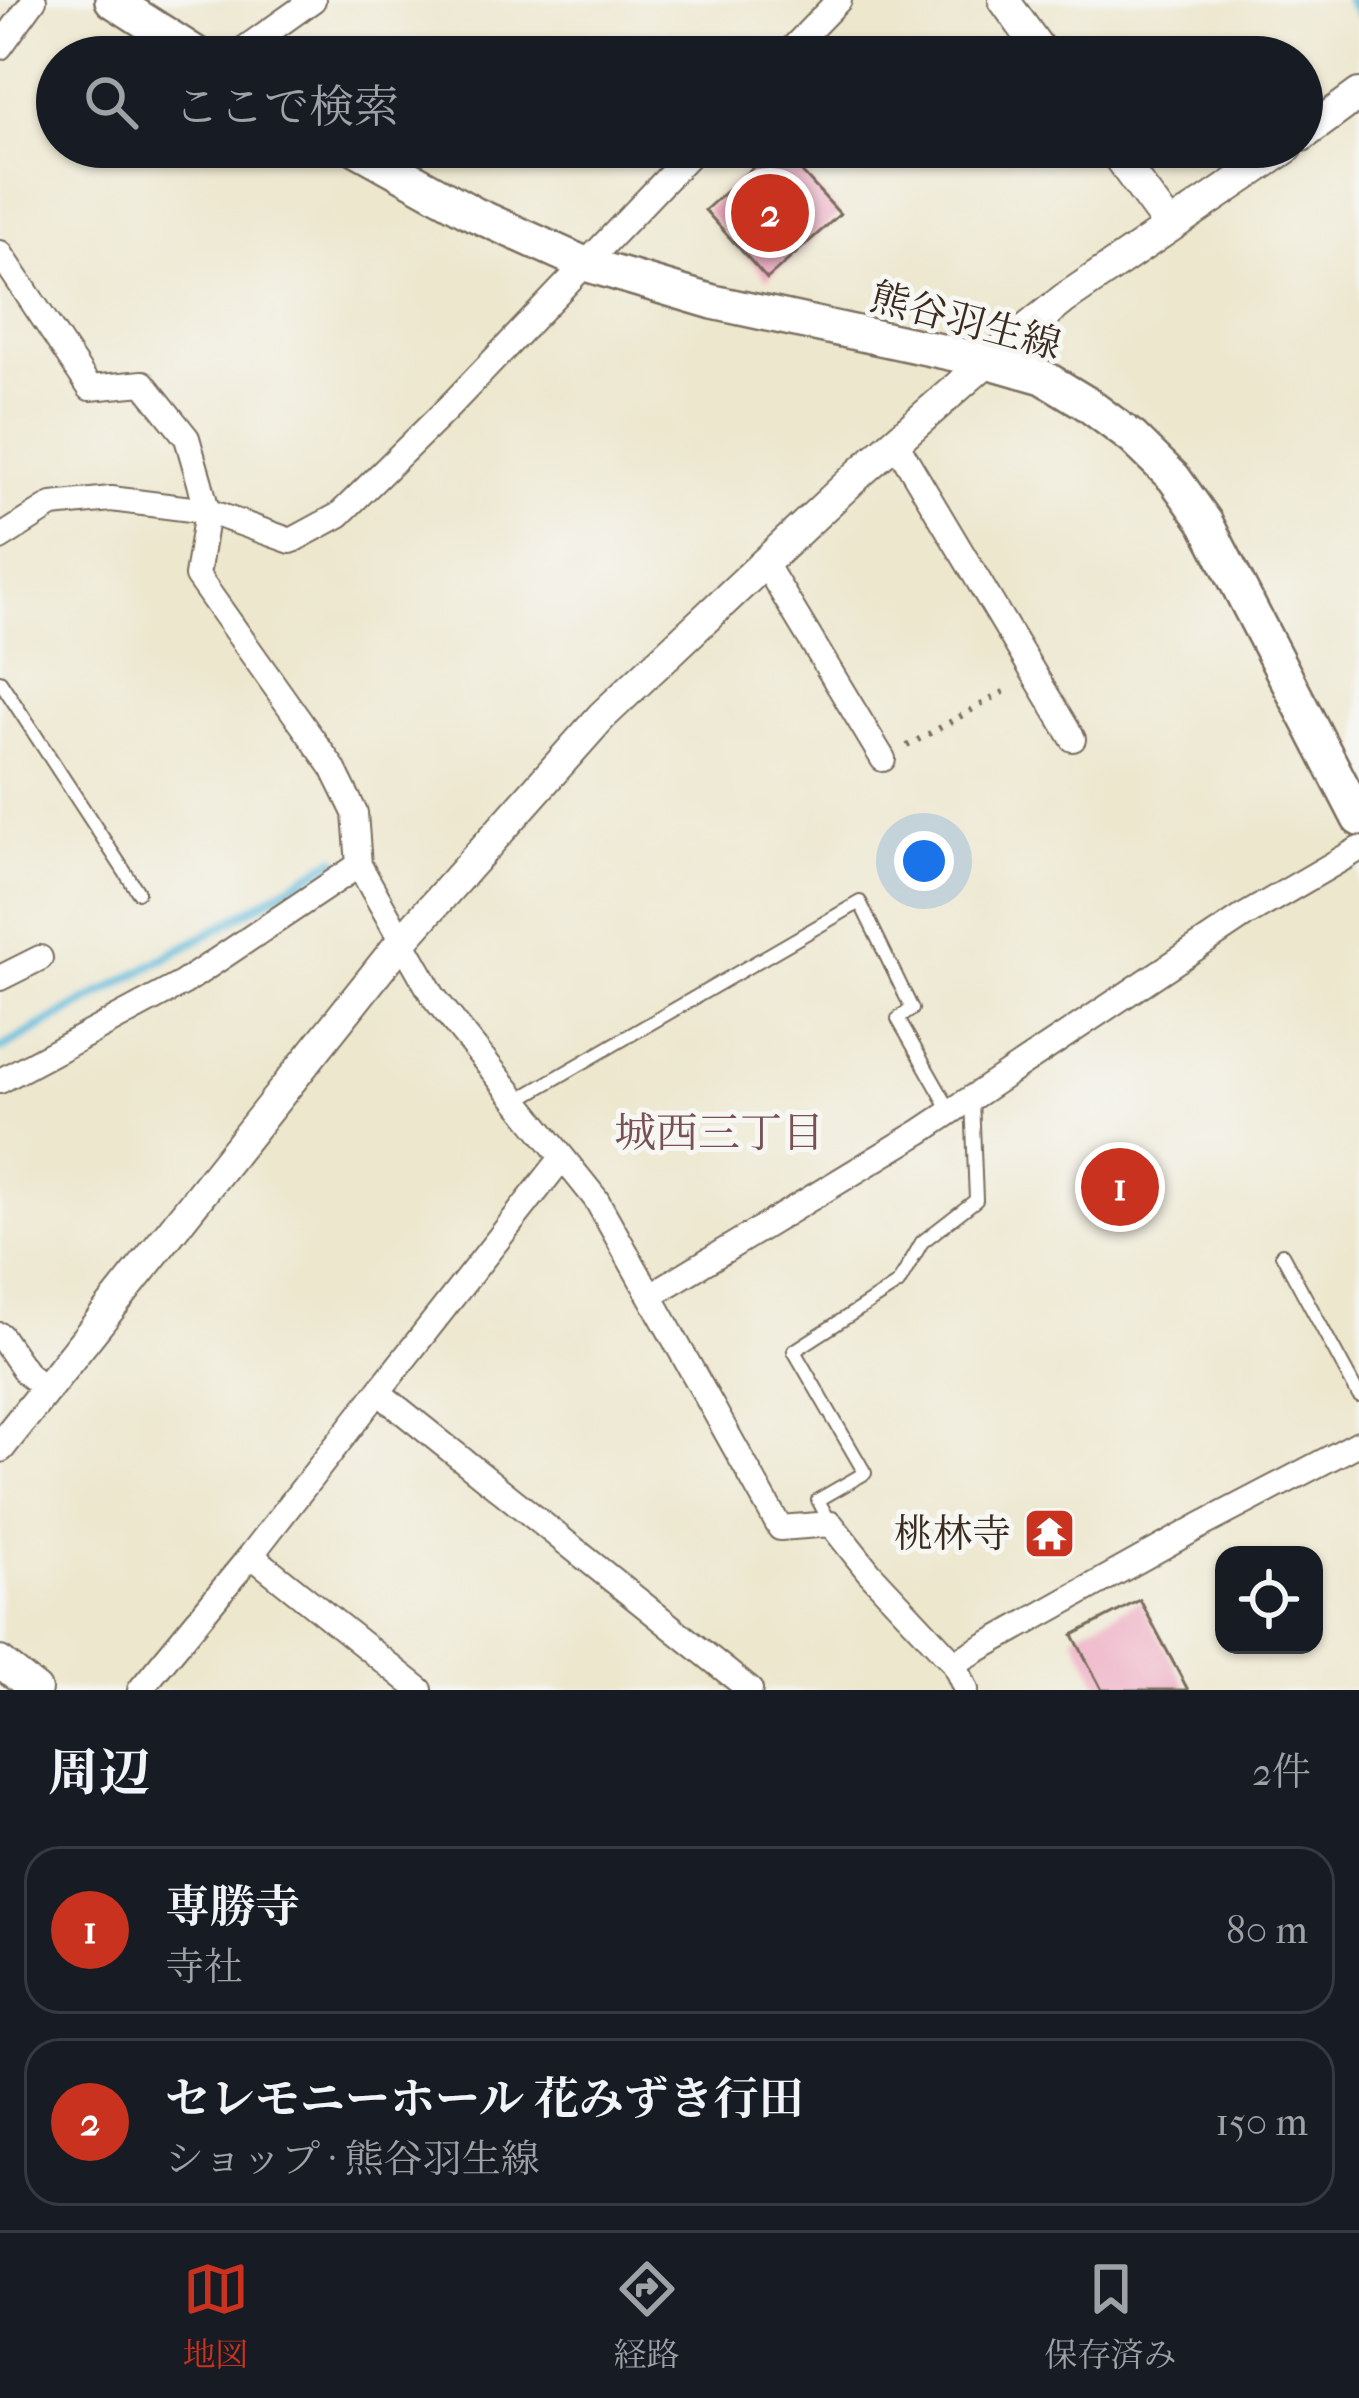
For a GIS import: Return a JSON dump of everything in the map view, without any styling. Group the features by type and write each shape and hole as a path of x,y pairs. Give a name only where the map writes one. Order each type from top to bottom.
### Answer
{"main road":[{"path":"112,0 168,36"},
{"name":"熊谷羽生線","path":"391,168 474,214 585,264 713,302 1043,376 1133,437 1174,478 1206,523 1359,819"}],"street":[{"path":"0,47 34,0"},
{"path":"262,36 313,0"},
{"path":"804,36 839,0"},
{"path":"1004,0 1031,36"},
{"path":"1323,121 1359,94"},
{"path":"0,538 52,505 111,499 207,511 291,541 339,515 677,168"},
{"path":"1126,168 1169,226"},
{"path":"0,1448 401,942 602,716 987,361 1064,299 1256,168"},
{"path":"0,253 90,388 143,382 187,438 207,511 197,577 333,769 355,813 359,866 433,996 661,1288 780,1528 831,1524 954,1663 967,1690"},
{"path":"895,441 1073,739"},
{"path":"764,562 883,759"},
{"path":"661,1288 961,1105 1244,916 1359,848"},
{"path":"0,1082 183,982 359,866"},
{"path":"0,978 40,958"},
{"path":"140,1690 562,1158"},
{"path":"0,1335 26,1373 46,1389"},
{"path":"378,1392 750,1690"},
{"path":"954,1663 1359,1443"},
{"path":"251,1555 420,1690"},
{"path":"0,1662 36,1690"}],"lane":[{"path":"0,681 138,892"},
{"path":"517,1101 860,902 911,1009 898,1019 961,1105 976,1200 922,1242 898,1284 794,1351 866,1472 818,1500 831,1524"},
{"path":"1282,1254 1359,1396"}],"path":[{"path":"883,759 1035,675"}],"building":[{"path":"752,168 798,168 840,214 767,279 705,210"},
{"path":"1140,1600 1188,1690 1102,1690 1073,1635"}],"waterway":[{"path":"1348,0 1359,14"},
{"path":"0,1049 336,859"}],"place":[{"name":"セレモニーホール 花みずき行田","path":"770,213"},
{"name":"専勝寺","path":"1120,1187"},
{"name":"桃林寺","path":"1050,1533"}],"district":[{"name":"城西三丁目","path":"719,1132"}]}
